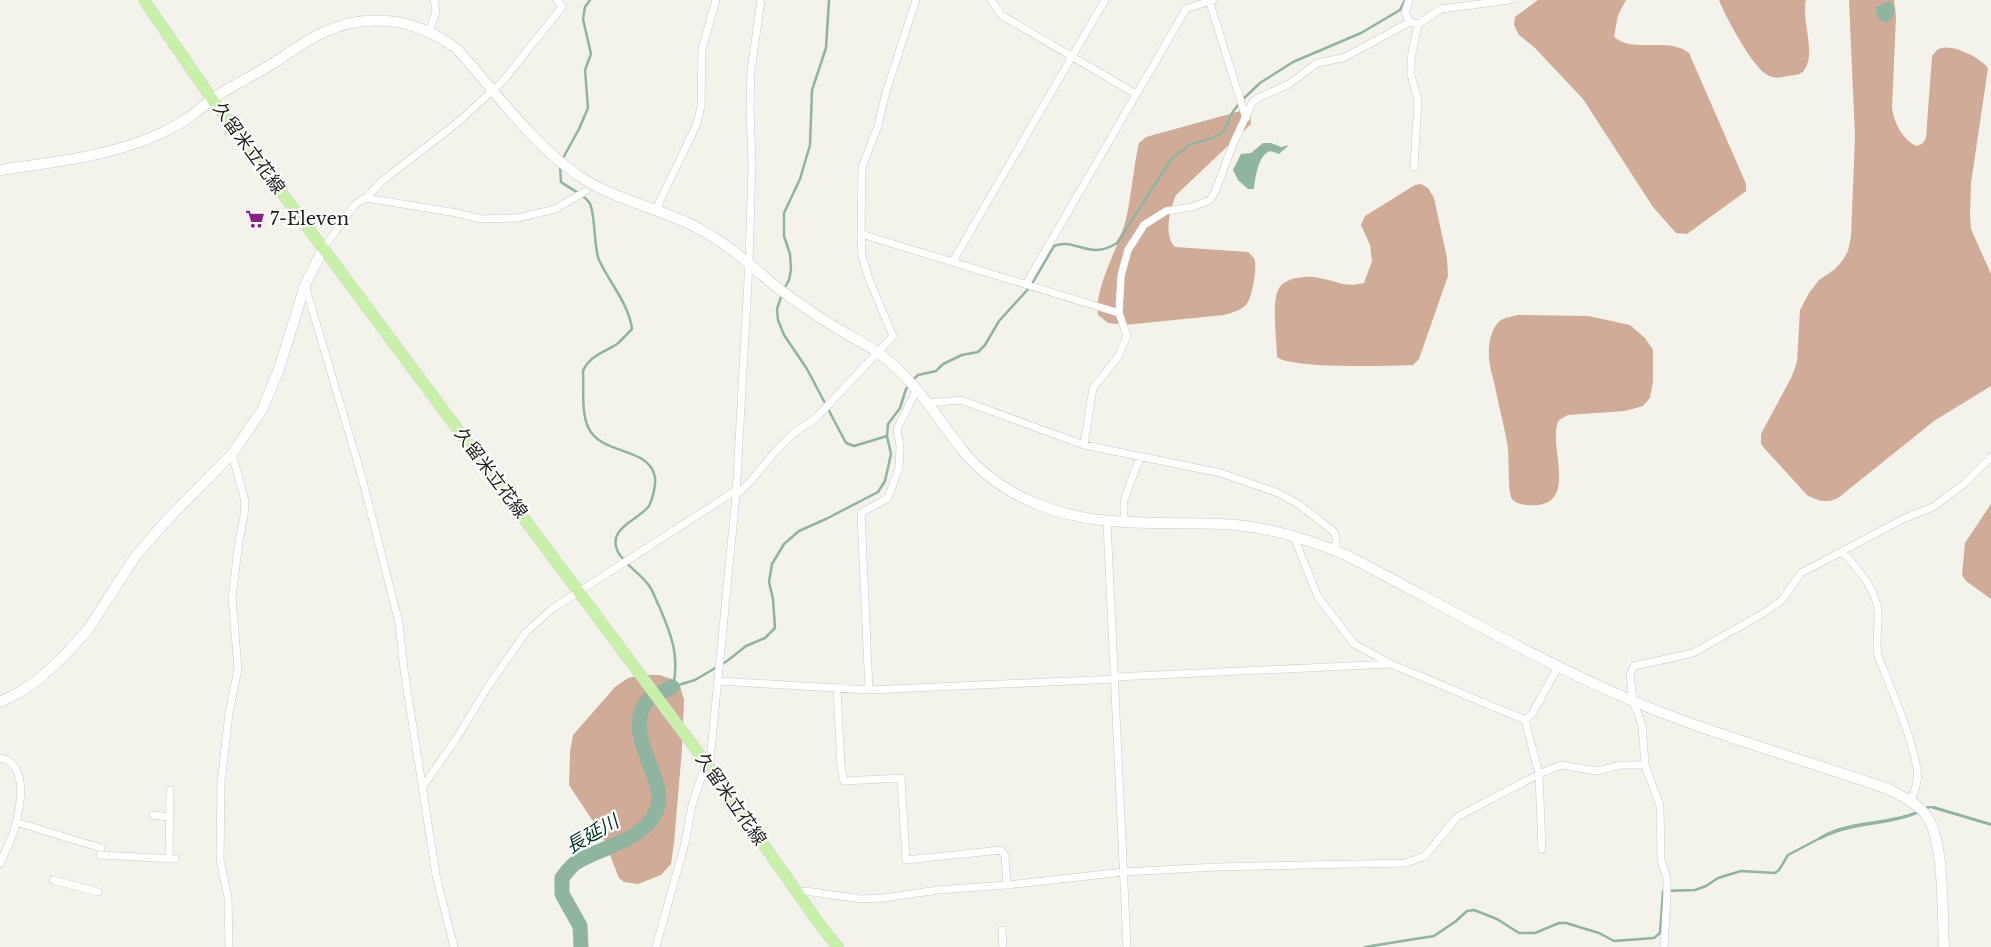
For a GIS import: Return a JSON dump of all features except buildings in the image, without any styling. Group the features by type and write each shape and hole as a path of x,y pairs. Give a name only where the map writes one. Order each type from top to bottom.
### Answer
{"main road":[{"name":"久留米立花線","path":"144,0 212,99 580,592 838,947"}],"street":[{"path":"429,32 436,12 434,0"},
{"path":"0,702 39,679 61,660 88,631 135,557 166,521 232,454 262,410 279,369 305,286 323,249 355,204 366,198 382,181 457,123 503,81 562,7 557,0"},
{"path":"655,210 697,124 701,106 702,49 716,0"},
{"path":"656,947 685,843 692,805 706,763 710,760 735,493 749,263 752,165 751,71 761,0"},
{"path":"424,785 456,740 487,688 526,632 552,609 750,482 775,452 795,432 815,418 893,336 869,280 862,256 862,167 878,126 886,92 916,0"},
{"path":"991,0 1001,15 1136,94"},
{"path":"953,261 1105,0"},
{"path":"1026,284 1186,9 1210,0 1246,118"},
{"path":"1410,0 1405,12 1410,22"},
{"path":"1414,167 1418,100 1411,75 1411,58 1418,24 1441,9 1510,0"},
{"path":"0,170 125,148 156,135 189,117 212,99 321,34 338,27 357,22 381,20 412,25 443,39 457,49 540,144 580,177 691,225 720,242 749,263 771,284 878,353 907,378 929,403 966,454 1003,488 1036,504 1072,516 1107,522 1224,524 1293,536 1336,550 1558,667 1633,701 1709,731 1878,786 1911,800 1926,815 1936,840 1941,870 1944,947"},
{"path":"1084,445 1093,388 1118,357 1127,336 1119,313 1121,276 1128,250 1144,226 1166,211 1192,207 1210,200 1252,103 1258,98 1289,84 1317,63 1343,58 1410,22 1418,24"},
{"path":"366,198 458,213 481,219 518,218 555,209 586,191"},
{"path":"861,234 1119,313"},
{"path":"305,286 361,474 399,623 404,670 424,785 436,875 454,947"},
{"path":"869,690 861,513 888,498 899,468 900,446 898,429 916,388"},
{"path":"929,403 961,400 1084,445 1221,473 1278,493 1300,505 1334,532 1336,550"},
{"path":"229,947 228,897 220,860 221,783 228,713 238,669 232,597 245,501 232,454"},
{"path":"1124,522 1124,500 1140,456"},
{"path":"1664,947 1667,878 1661,860 1660,806 1645,765 1642,725 1633,701 1630,674 1634,666 1693,653 1762,614 1782,600 1801,573 1844,552 1903,519 1933,507 1964,484 1991,457"},
{"path":"1107,522 1127,947"},
{"path":"1293,536 1318,597 1354,644 1391,664 1525,720"},
{"path":"1844,552 1866,580 1874,595 1878,611 1876,646 1878,656 1907,730 1916,766 1918,781 1911,800"},
{"path":"718,682 869,690 1391,664"},
{"path":"1525,720 1532,714 1558,667"},
{"path":"837,687 841,766 844,781 901,778 906,860 1001,850 1005,856 1007,885"},
{"path":"1525,720 1539,774 1542,849"},
{"path":"0,758 14,766 21,784 16,822 0,864"},
{"path":"797,892 805,891 861,899 884,898 938,890 1007,885 1124,872 1216,867 1406,863 1425,856 1457,817 1539,774 1561,766 1597,771 1621,765 1645,765"},
{"path":"16,822 101,851 172,859 169,817 170,790"},
{"path":"153,815 169,817"},
{"path":"52,880 98,892"},
{"path":"1002,930 1003,947"}],"shaded area":[{"path":"1538,0 1626,0 1618,15 1614,37 1622,42 1632,44 1681,48 1689,53 1746,184 1746,191 1687,234 1676,233 1653,207 1583,99 1534,47 1519,35 1514,25 1515,17"},
{"path":"1719,0 1806,0 1805,17 1809,54 1804,71 1777,78 1769,76 1760,69 1740,40"},
{"path":"1849,0 1894,0 1896,16 1892,108 1900,130 1916,146 1922,144 1926,138 1932,56 1937,50 1942,48 1957,49 1979,60 1988,68 1971,183 1970,216 1971,229 1991,274 1991,386 1934,421 1838,498 1830,501 1821,501 1808,496 1765,449 1761,444 1761,434 1792,376 1797,362 1800,310 1819,280 1835,269 1848,251 1851,236 1855,137"},
{"path":"1890,1 1895,9 1893,17 1887,23 1881,21 1878,17 1876,7"},
{"path":"1244,110 1250,112 1251,124 1176,195 1168,229 1171,242 1175,247 1248,252 1254,258 1255,275 1248,302 1241,309 1224,315 1125,325 1108,323 1098,315 1100,292 1126,219 1139,143 1146,137"},
{"path":"1263,143 1271,143 1281,147 1289,145 1279,154 1270,151 1262,158 1254,189 1248,189 1238,180 1233,170 1241,154 1251,153"},
{"path":"1421,184 1428,188 1434,198 1447,258 1448,276 1419,359 1413,365 1342,366 1286,361 1277,357 1275,302 1282,284 1292,279 1303,277 1314,277 1346,284 1364,283 1372,261 1370,245 1361,225 1365,216 1415,185"},
{"path":"1518,315 1588,316 1630,325 1645,338 1653,350 1653,381 1650,398 1643,406 1625,411 1568,415 1558,421 1556,436 1558,489 1553,498 1543,504 1526,505 1516,502 1510,495 1507,442 1490,363 1490,340 1493,330 1503,319"},
{"path":"1991,504 1991,599 1966,581 1962,575 1965,543"},
{"path":"641,675 659,675 672,679 680,686 684,700 682,749 671,864 661,875 638,884 624,882 619,878 602,835 569,785 570,752 573,735 615,687 628,678"},
{"path":"1927,806 1934,806 1991,823 1991,826 1930,808 1903,819 1847,830 1820,840 1819,837 1845,826 1901,816"}],"waterway":[{"path":"563,158 588,108 585,70 591,54 583,19 585,7 590,0"},
{"path":"784,289 789,280 791,270 790,254 784,236 784,213 800,179 810,145 812,90 826,48 829,0"},
{"path":"913,380 918,375 936,371 943,364 962,355 978,352 985,345 999,321 1030,287 1054,246 1068,244 1099,250 1117,243 1172,158 1191,144 1213,138 1224,131 1232,113 1241,101 1260,83 1293,62 1361,33 1400,10 1405,0"},
{"path":"560,166 561,182 589,202 594,221 599,260 623,302 632,329 617,344 593,358 583,371 584,414 588,427 594,436 603,443 644,460 651,467 655,477 654,492 649,506 625,525 616,537 615,544 620,556 649,585 663,616 671,636 675,655 673,686"},
{"path":"782,294 777,309 778,320 784,335 807,369 846,443 854,446 887,436"},
{"path":"672,687 695,680 727,661 746,646 765,638 775,628 773,599 769,582 772,564 784,544 799,531 878,492 885,481 891,454 887,436 888,424 900,408 906,389 910,385"},
{"name":"長延川","path":"581,947 580,926 562,894 562,878 577,862 621,842 641,830 656,812 659,800 657,787 643,744 640,716 648,700 672,687"},
{"path":"1365,947 1434,936 1467,911 1474,910 1497,919 1519,933 1535,933 1559,923 1566,923 1599,933 1614,941 1654,938 1660,933 1663,891 1695,890 1706,886 1718,878 1741,871 1775,873 1788,855 1822,837"}],"place":[{"name":"7-Eleven","path":"255,219"}]}
